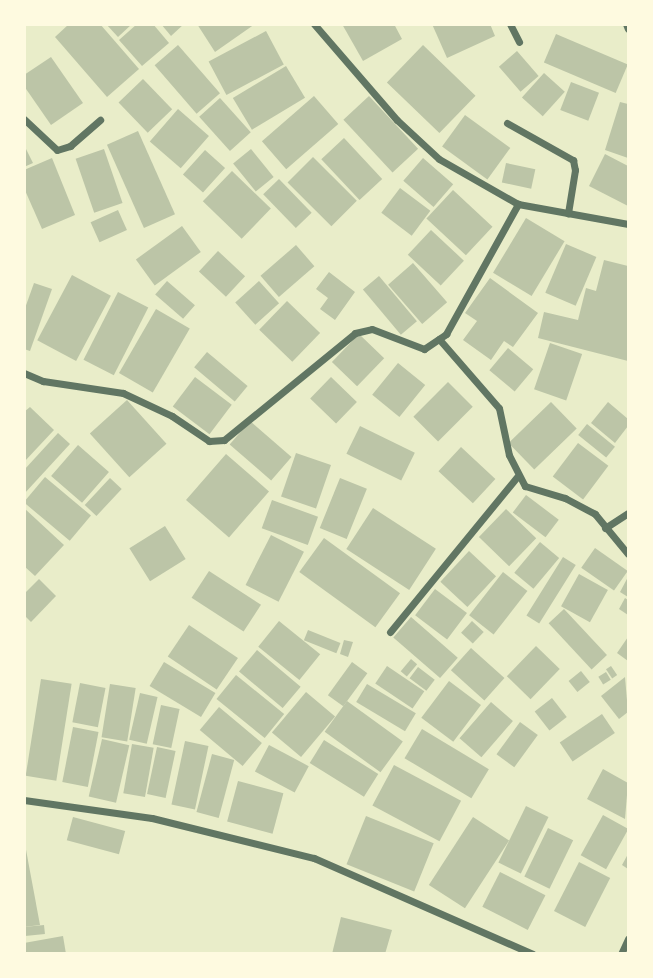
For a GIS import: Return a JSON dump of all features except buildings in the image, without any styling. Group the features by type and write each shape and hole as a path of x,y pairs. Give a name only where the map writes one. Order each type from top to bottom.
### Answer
{"street":[{"path":"314,24 397,120 439,159 518,204 628,224"},
{"path":"510,24 519,42"},
{"path":"626,24 628,29"},
{"path":"24,120 57,150 70,146 100,120"},
{"path":"507,123 573,160 568,213"},
{"path":"24,373 43,381 123,393 216,443 355,333 372,329 424,349 446,334 518,204"},
{"path":"439,339 499,408 517,477 524,486 565,498 595,514 628,554"},
{"path":"390,632 517,477"},
{"path":"605,528 628,513"},
{"path":"24,800 140,815 314,858 533,954"},
{"path":"621,954 628,939"}]}
